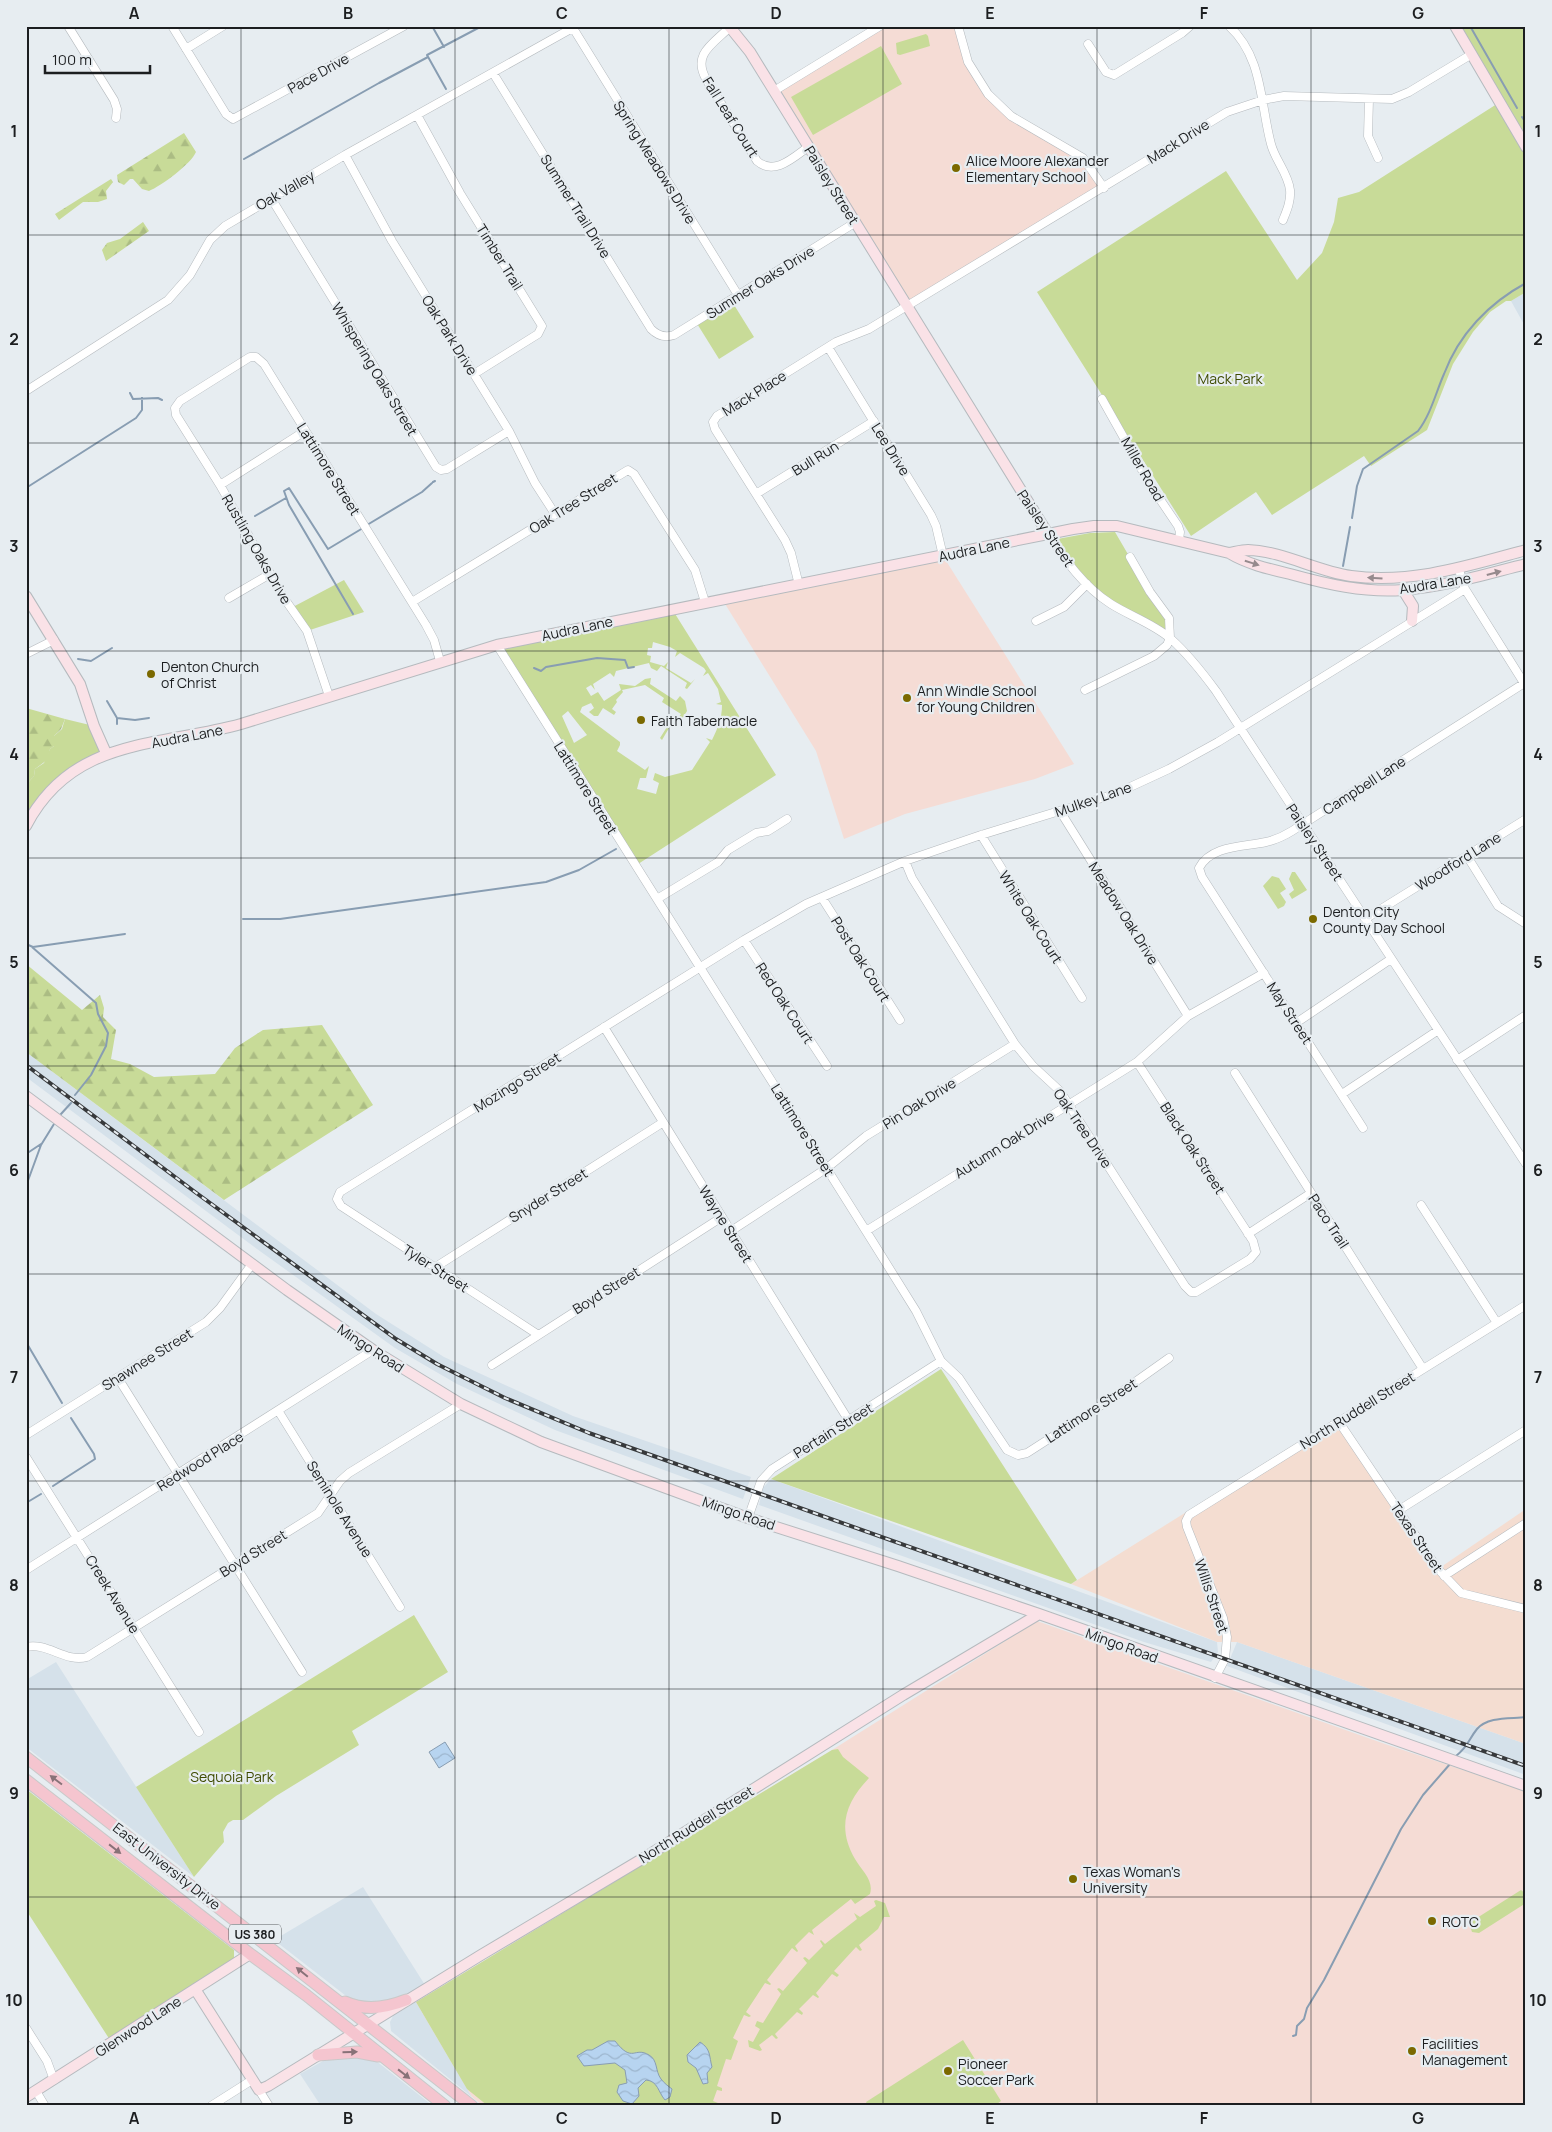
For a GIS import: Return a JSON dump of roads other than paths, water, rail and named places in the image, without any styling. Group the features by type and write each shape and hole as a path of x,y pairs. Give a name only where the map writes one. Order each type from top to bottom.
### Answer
{"main road":[{"name":"East University Drive","path":"26,1757 472,2106"},
{"name":"East University Drive","path":"26,1780 250,1954 306,1995 445,2106"},
{"path":"330,1994 347,2003 365,2008 387,2007 406,2000"},
{"path":"318,2055 357,2052 383,2057"}],"street":[{"path":"68,26 114,100 116,118"},
{"path":"172,26 186,49 223,26"},
{"name":"Pace Drive","path":"186,49 226,114 233,119 404,26"},
{"path":"774,91 880,26"},
{"path":"958,26 968,62 988,94 1011,116 1082,158 1104,188"},
{"path":"1088,44 1106,72 1114,75 1151,53 1190,26"},
{"path":"1229,26 1253,62 1258,74 1270,143 1290,188 1289,204 1283,220"},
{"path":"1456,26 1526,147"},
{"name":"Oak Valley","path":"26,391 168,300 190,275 207,244 225,226 345,155 574,27"},
{"name":"Spring Meadows Drive","path":"574,27 738,295"},
{"name":"Paisley Street","path":"729,27 746,46 1065,561 1087,584 1110,603 1170,638 1196,664 1365,918 1437,1031 1524,1159"},
{"name":"Fall Leaf Court","path":"729,27 703,54 700,66 706,80 757,161 765,167 777,167 808,147"},
{"name":"Mack Drive","path":"907,305 1104,188 1210,121 1236,108 1263,100 1300,96 1385,100 1400,96 1472,54"},
{"name":"Summer Trail Drive","path":"493,72 651,329 662,336"},
{"path":"1369,100 1368,136 1378,158"},
{"name":"Timber Trail","path":"418,115 460,191 542,326 538,334 474,374"},
{"name":"Oak Park Drive","path":"345,155 392,241 509,431 535,483 555,514"},
{"name":"Whispering Oaks Street","path":"271,198 436,467 440,470 447,469 509,431"},
{"name":"Summer Oaks Drive","path":"662,336 674,335 856,222"},
{"name":"Mack Place","path":"799,585 787,544 715,429 714,420 719,415 828,347 865,332 907,305"},
{"name":"Lee Drive","path":"828,347 931,515 936,526 943,556"},
{"name":"Rustling Oaks Drive","path":"256,357 247,358 180,401 175,408 177,418 220,485 270,574 307,631 329,696"},
{"name":"Lattimore Street","path":"256,357 264,364 432,635 440,661"},
{"name":"Miller Road","path":"1102,399 1144,474 1178,526 1180,532 1179,540"},
{"name":"Bull Run","path":"756,494 874,421"},
{"path":"220,485 305,431"},
{"name":"Oak Tree Street","path":"412,602 625,471 631,471 695,570 705,602"},
{"name":"Audra Lane","path":"26,826 39,806 62,781 85,764 106,753 132,746 198,735 225,728 497,645 1048,534 1110,525 1137,529 1229,553 1241,560 1299,577 1332,585 1367,590 1403,590 1463,584 1526,564"},
{"name":"Audra Lane","path":"1229,553 1248,550 1273,554 1302,564 1351,576 1410,578 1459,570 1526,550"},
{"path":"1086,690 1154,656 1167,645 1170,638 1169,618 1150,592 1130,557"},
{"path":"1299,577 1302,564"},
{"path":"1459,570 1463,584 1525,682"},
{"path":"228,598 270,574"},
{"path":"1036,621 1064,607 1087,584"},
{"name":"Mulkey Lane","path":"700,967 806,904 905,861 1115,794 1169,769 1240,728 1412,621 1463,584"},
{"path":"1403,590 1413,606 1412,621"},
{"path":"26,596 80,684 94,726 106,753"},
{"path":"26,654 54,640"},
{"name":"Lattimore Street","path":"497,645 916,1311 941,1361 959,1378 1007,1450 1018,1455 1027,1453 1114,1397 1169,1358"},
{"name":"Campbell Lane","path":"1215,898 1202,877 1199,868 1208,857 1220,851 1267,842 1281,837 1525,682"},
{"name":"Meadow Oak Drive","path":"1060,811 1188,1016"},
{"path":"656,898 718,862 728,850 756,833 768,831 787,819"},
{"name":"Woodford Lane","path":"1365,918 1526,819"},
{"name":"White Oak Court","path":"982,835 1082,998"},
{"path":"1467,856 1498,906 1526,924"},
{"name":"Oak Tree Drive","path":"905,861 912,878 1015,1044 1033,1066 1060,1091 1185,1286 1191,1292 1196,1292 1250,1259 1256,1252 1248,1234"},
{"name":"Post Oak Court","path":"822,898 900,1020"},
{"name":"May Street","path":"1215,898 1363,1128"},
{"name":"Red Oak Court","path":"744,940 827,1066"},
{"path":"1296,1023 1391,958"},
{"name":"Mozingo Street","path":"337,1200 340,1192 700,967"},
{"name":"Autumn Oak Drive","path":"866,1231 1068,1103 1137,1062 1188,1016 1264,973"},
{"path":"1457,1060 1526,1015"},
{"name":"Wayne Street","path":"604,1027 848,1420"},
{"path":"1342,1094 1437,1031"},
{"name":"Pin Oak Drive","path":"827,1168 866,1136 1015,1044"},
{"name":"Black Oak Street","path":"1137,1062 1248,1234"},
{"name":"Paco Trail","path":"1234,1073 1423,1369"},
{"name":"Mingo Road","path":"26,1096 252,1264 373,1350 461,1404 541,1442 748,1518 1039,1614 1215,1678 1526,1786"},
{"name":"Snyder Street","path":"434,1268 662,1123"},
{"path":"731,1231 827,1168"},
{"path":"1248,1234 1311,1193"},
{"name":"Tyler Street","path":"337,1200 341,1206 537,1334"},
{"path":"1421,1205 1497,1324"},
{"name":"Boyd Street","path":"492,1365 537,1334 722,1217"},
{"name":"Shawnee Street","path":"26,1435 212,1317 252,1264"},
{"name":"North Ruddell Street","path":"1189,1515 1526,1305"},
{"name":"Redwood Place","path":"26,1570 279,1412 373,1350"},
{"name":"Pertain Street","path":"748,1518 761,1481 772,1469 941,1361"},
{"path":"118,1378 302,1672"},
{"name":"Boyd Street","path":"26,1647 41,1646 74,1659 87,1657 318,1513 340,1481 349,1473 461,1404"},
{"name":"Seminole Avenue","path":"279,1412 400,1607"},
{"name":"Texas Street","path":"1339,1422 1438,1570 1461,1593 1526,1609"},
{"path":"1399,1510 1526,1430"},
{"name":"Creek Avenue","path":"26,1457 199,1732"},
{"name":"Willis Street","path":"1189,1515 1186,1521 1187,1527 1223,1618 1227,1636 1225,1659 1215,1678"},
{"path":"1444,1576 1526,1523"},
{"name":"North Ruddell Street","path":"258,2090 268,2086 406,2000 647,1856 869,1716 1039,1614"},
{"name":"Glenwood Lane","path":"26,2098 250,1954"},
{"path":"195,1989 269,2106"},
{"path":"26,2028 47,2061 54,2080"},
{"path":"211,2106 252,2080"},
{"path":"36,2091 45,2106"}],"water":[{"path":"445,1742 455,1758 439,1768 429,1752"},
{"path":"608,2041 615,2041 626,2052 640,2052 652,2057 661,2079 672,2089 670,2097 665,2100 653,2082 646,2080 638,2088 639,2096 632,2104 623,2101 617,2092 619,2085 627,2083 625,2070 615,2063 584,2066 577,2056"},
{"path":"700,2042 708,2050 712,2067 707,2073 708,2083 703,2084 696,2068 688,2062 687,2055"}],"waterway":[{"path":"432,26 444,47"},
{"path":"446,89 427,55 482,26"},
{"path":"1470,26 1517,108"},
{"path":"244,159 428,57"},
{"path":"1522,117 1526,123"},
{"path":"1352,518 1357,486 1363,469 1418,431 1430,410 1450,359 1467,333 1488,310 1512,291 1526,283"},
{"path":"130,393 133,399 158,398 162,400"},
{"path":"26,488 136,418 142,410 142,398"},
{"path":"367,525 422,492 432,483"},
{"path":"353,614 289,505 284,491 289,488 328,549 363,528"},
{"path":"255,516 286,498"},
{"path":"1343,566 1350,527"},
{"path":"78,659 91,661 112,648"},
{"path":"534,668 541,671 546,667 597,658 625,660 628,668 634,667"},
{"path":"107,701 117,718 117,724"},
{"path":"117,718 135,720 149,718"},
{"path":"243,919 280,919 546,882 579,870 616,849"},
{"path":"26,944 33,947 125,934"},
{"path":"32,947 96,1003 98,1014 108,1033 106,1046 91,1075 75,1095"},
{"path":"61,1114 71,1103"},
{"path":"26,1186 41,1145 54,1124"},
{"path":"26,1154 41,1144"},
{"path":"26,1342 62,1403"},
{"path":"53,1486 95,1459 94,1454 71,1418"},
{"path":"26,1503 41,1494"},
{"path":"1456,1756 1464,1749 1477,1729 1487,1722 1526,1717"},
{"path":"1293,2036 1296,2035 1297,2026 1304,2019 1307,2008 1324,1980 1401,1829 1423,1795 1450,1764"}],"railway":[{"path":"26,1065 396,1339 437,1364 505,1398 589,1433 1526,1766"}],"place":[{"name":"Alice Moore Alexander Elementary School","path":"956,168"},
{"name":"Denton Church of Christ","path":"151,674"},
{"name":"Ann Windle School for Young Children","path":"907,698"},
{"name":"Faith Tabernacle","path":"641,720"},
{"name":"Denton City County Day School","path":"1313,919"},
{"name":"Texas Woman's University","path":"1073,1879"},
{"name":"ROTC","path":"1432,1921"},
{"name":"Facilities Management","path":"1412,2051"},
{"name":"Pioneer Soccer Park","path":"948,2071"}],"park label":[{"name":"Mack Park","path":"1230,378"},
{"name":"Sequoia Park","path":"232,1776"}]}
